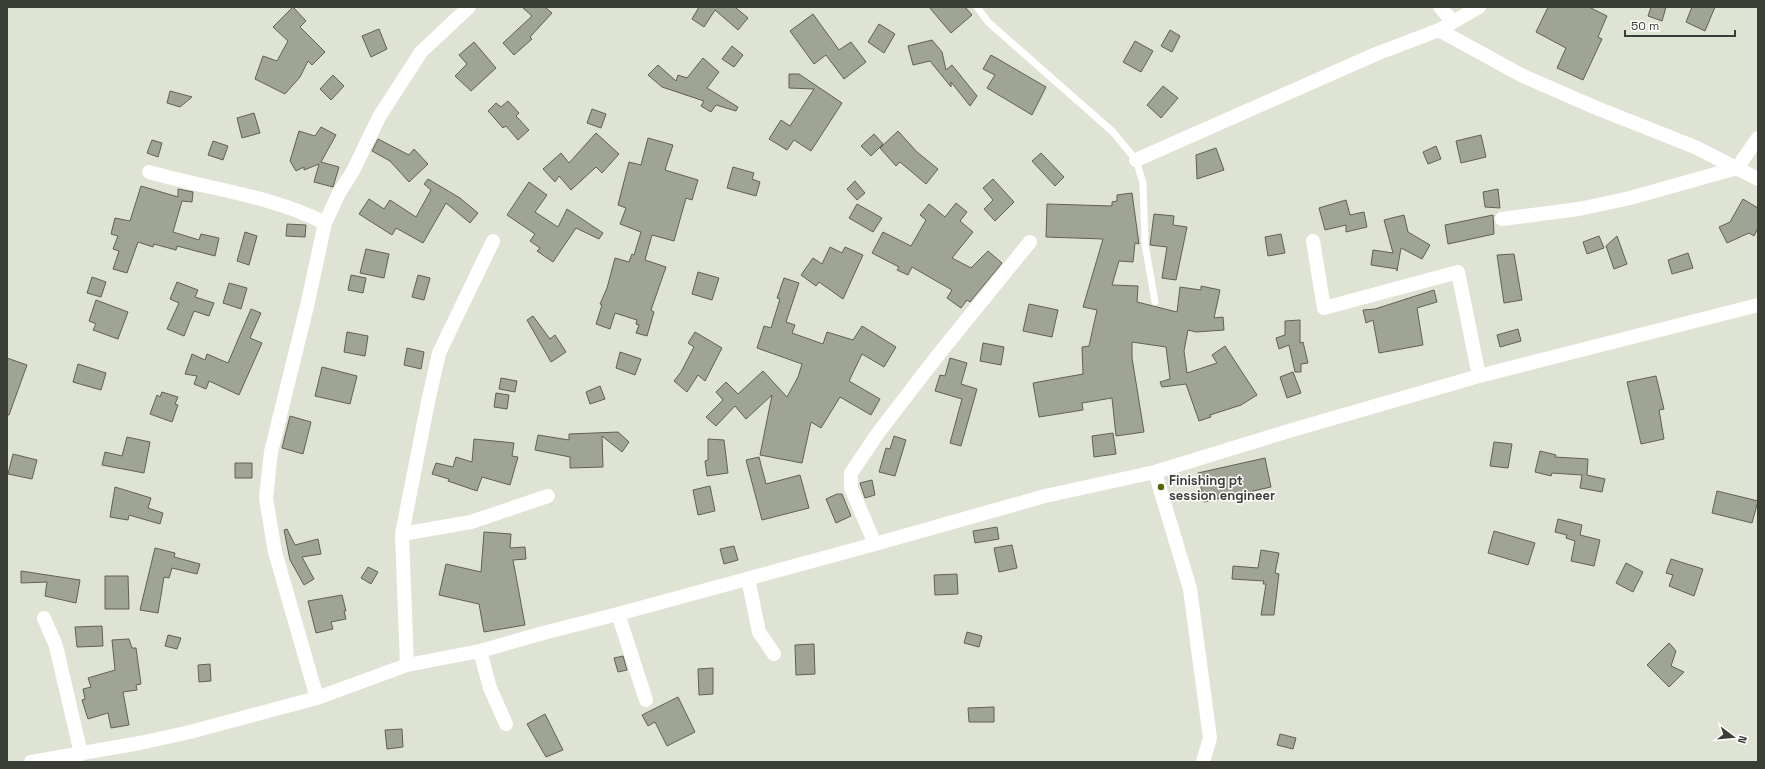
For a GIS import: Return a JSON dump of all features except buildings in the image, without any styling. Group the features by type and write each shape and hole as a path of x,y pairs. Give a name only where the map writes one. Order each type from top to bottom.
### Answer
{"street":[{"path":"317,698 275,552 266,498 271,452 307,306 325,223 339,193 353,172 379,117 421,52 469,7"},
{"path":"1440,7 1452,22"},
{"path":"1136,160 1376,54 1440,30 1479,7"},
{"path":"1440,30 1523,76 1594,107 1695,147 1758,179"},
{"path":"1502,219 1579,209 1737,168 1758,138"},
{"path":"149,172 179,181 239,194 309,215 325,223"},
{"path":"407,665 402,534 439,353 493,241"},
{"path":"1313,241 1324,308 1458,272 1479,376"},
{"path":"875,544 851,488 851,473 878,433 938,355 1030,242"},
{"path":"31,762 81,754 190,732 317,698 407,665 480,651 875,544 1045,496 1155,472 1292,430 1479,376 1758,305"},
{"path":"1155,472 1190,589 1210,738 1203,762"},
{"path":"402,534 471,522 548,496"},
{"path":"748,578 759,632 774,654"},
{"path":"618,614 646,700"},
{"path":"44,618 56,646 81,754"},
{"path":"480,651 490,688 506,724"}],"lane":[{"path":"977,7 994,26 1113,132 1136,160 1143,183 1146,244 1155,302"}],"place":[{"name":"Finishing pt session engineer","path":"1161,487"}]}
